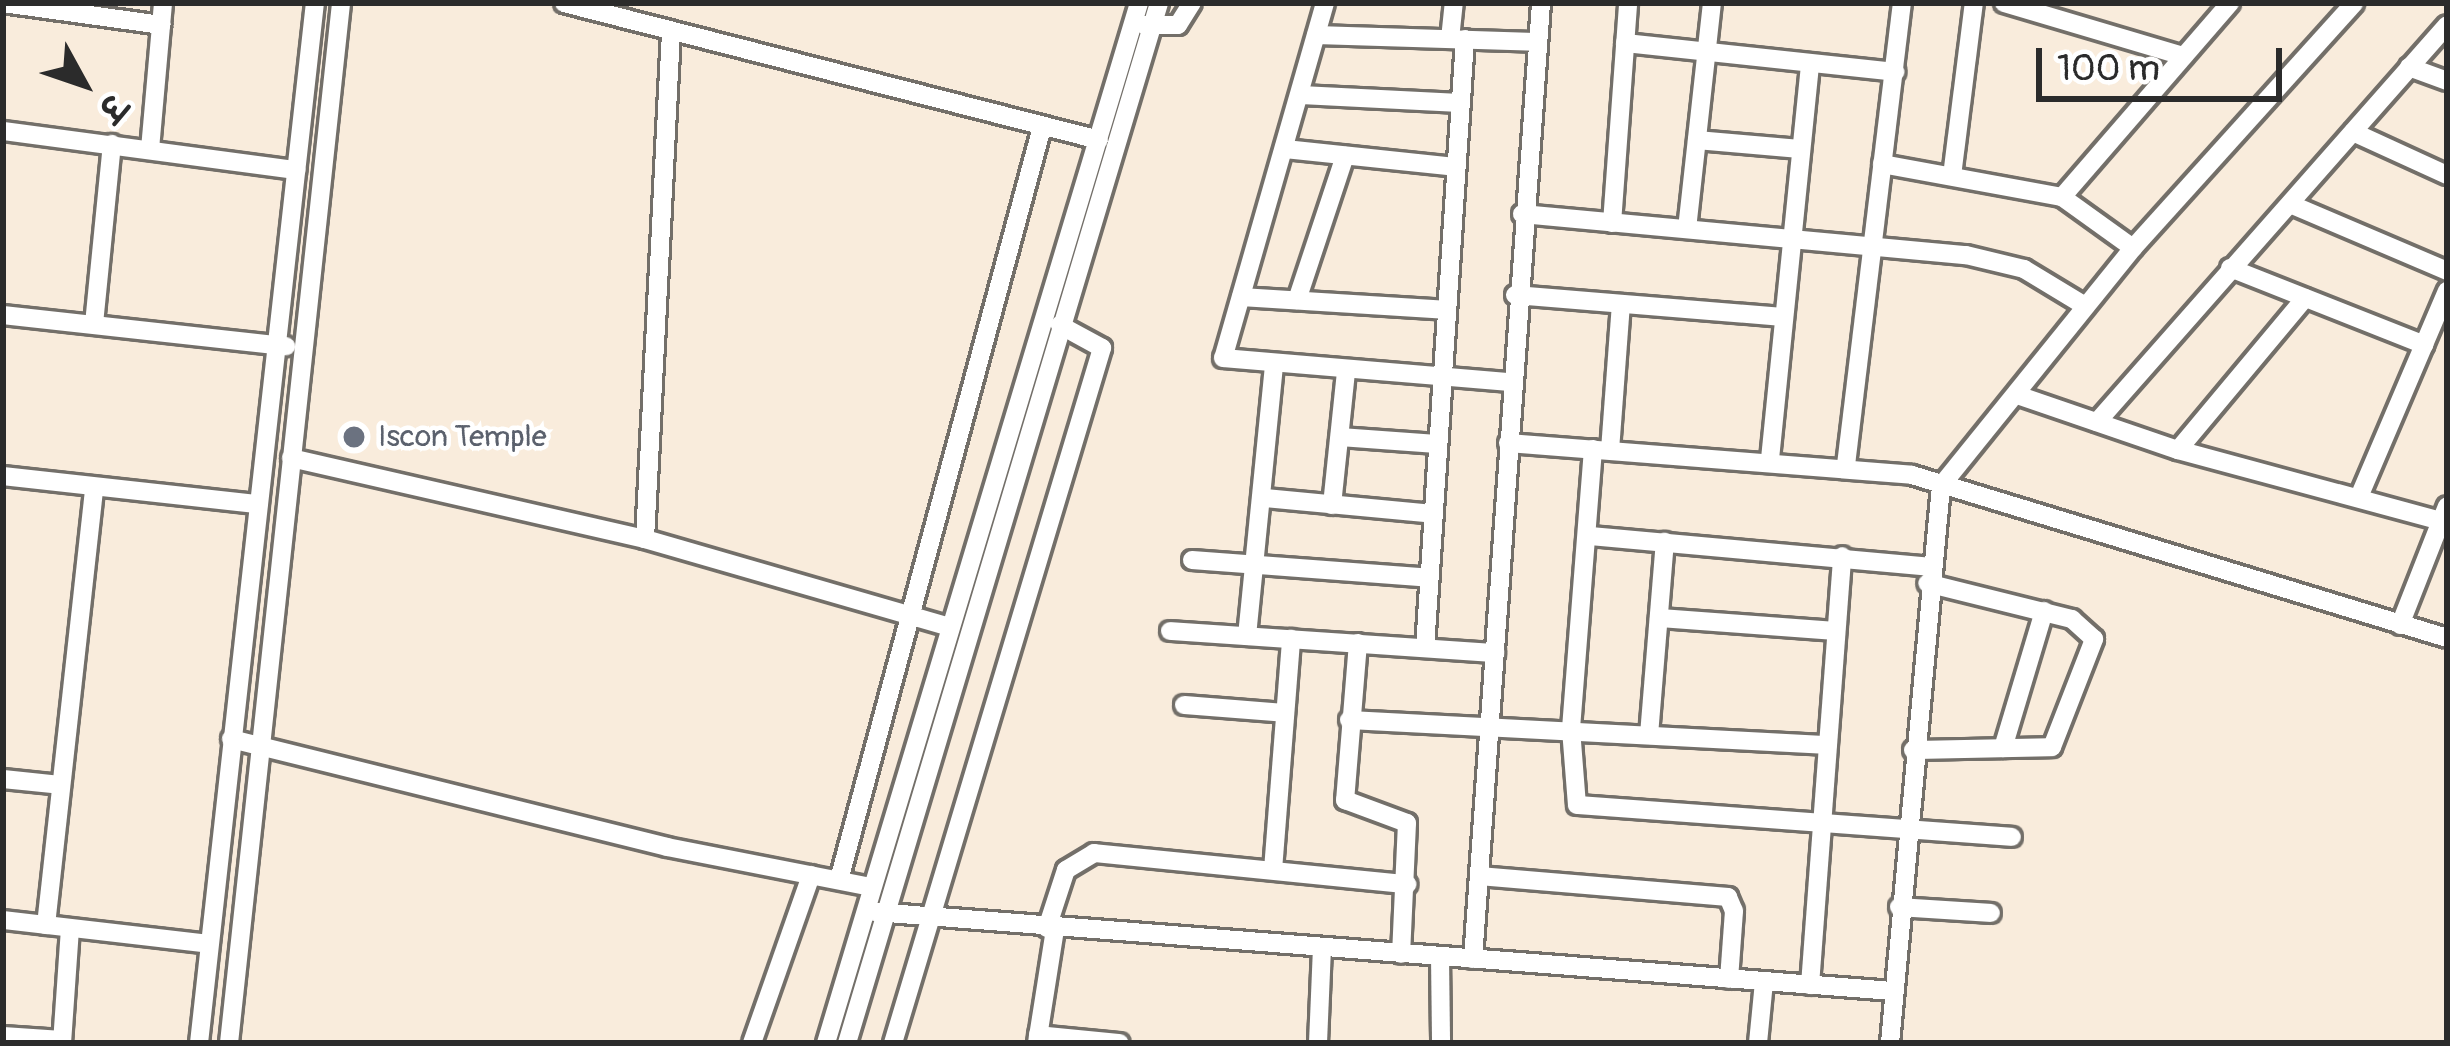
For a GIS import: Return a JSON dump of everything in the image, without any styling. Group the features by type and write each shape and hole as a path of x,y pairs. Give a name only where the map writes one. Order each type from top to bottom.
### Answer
{"street":[{"path":"3,3 161,25"},
{"path":"150,149 163,3"},
{"path":"199,1043 315,3"},
{"path":"253,1043 230,1041 341,3"},
{"path":"564,3 1099,140"},
{"path":"826,1043 949,627 1039,359 1060,326 1140,27 1159,3"},
{"path":"1140,27 1178,25 1192,3"},
{"path":"1325,3 1223,358 1440,380 1510,382"},
{"path":"1425,648 1460,103 1454,3"},
{"path":"1473,959 1515,295 1540,3"},
{"path":"1612,223 1628,3"},
{"path":"1688,229 1703,53 1712,3"},
{"path":"1846,465 1902,3"},
{"path":"1952,176 1974,3"},
{"path":"2004,3 2183,56"},
{"path":"2062,197 2230,3"},
{"path":"1890,1043 1928,575 1941,486 2133,248 2354,3"},
{"path":"2097,422 2447,25"},
{"path":"645,539 670,32"},
{"path":"1316,35 1535,42"},
{"path":"1625,43 1894,72"},
{"path":"1770,459 1810,64"},
{"path":"2409,68 2447,81"},
{"path":"848,1043 1099,140 1127,80"},
{"path":"1301,95 1460,103"},
{"path":"839,880 1042,127"},
{"path":"3,130 296,170"},
{"path":"2353,132 2447,175"},
{"path":"1697,140 1800,149"},
{"path":"94,324 112,144"},
{"path":"1285,148 1455,167"},
{"path":"1297,300 1345,156"},
{"path":"1882,164 2062,197 2133,248"},
{"path":"2290,204 2447,271"},
{"path":"1522,214 1995,260 2085,306"},
{"path":"2230,268 2424,345"},
{"path":"2359,497 2447,291"},
{"path":"1515,295 1783,317"},
{"path":"1241,297 1445,310"},
{"path":"2178,450 2305,298"},
{"path":"1621,304 1571,729 1570,789 1583,808 2012,836"},
{"path":"3,315 303,348"},
{"path":"893,1043 1102,347 1060,326"},
{"path":"1246,636 1265,498 1274,366"},
{"path":"1332,506 1346,372"},
{"path":"2018,395 2178,450 2444,514 2400,625"},
{"path":"1340,436 1437,444"},
{"path":"1508,443 1846,465 1941,486 2447,638"},
{"path":"291,458 645,539 949,627"},
{"path":"3,476 258,505"},
{"path":"46,925 94,488"},
{"path":"1265,498 1433,514"},
{"path":"1591,536 1842,556 1928,575 2084,624 2093,649 2052,747 1913,750"},
{"path":"1649,735 1665,542"},
{"path":"1810,985 1818,825 1842,556"},
{"path":"1192,560 1429,578"},
{"path":"2003,748 2044,611"},
{"path":"1659,618 1834,631"},
{"path":"1169,631 1495,653"},
{"path":"1273,871 1291,639"},
{"path":"1358,644 1345,800 1402,816 1407,884 1401,954"},
{"path":"1184,705 1285,713"},
{"path":"1349,720 1824,745"},
{"path":"231,739 871,887"},
{"path":"3,779 61,785"},
{"path":"1120,1043 1037,1039 1059,881 1085,854 1407,884"},
{"path":"752,1043 811,874"},
{"path":"1479,876 1728,898 1734,910 1729,979"},
{"path":"1899,907 1991,913"},
{"path":"864,911 1893,992"},
{"path":"3,920 209,944"},
{"path":"3,1036 62,1041 70,928"},
{"path":"1318,1043 1322,948"},
{"path":"1441,957 1441,1043"},
{"path":"1758,1043 1765,982"}],"place":[{"name":"Iscon Temple","path":"354,437"}]}
